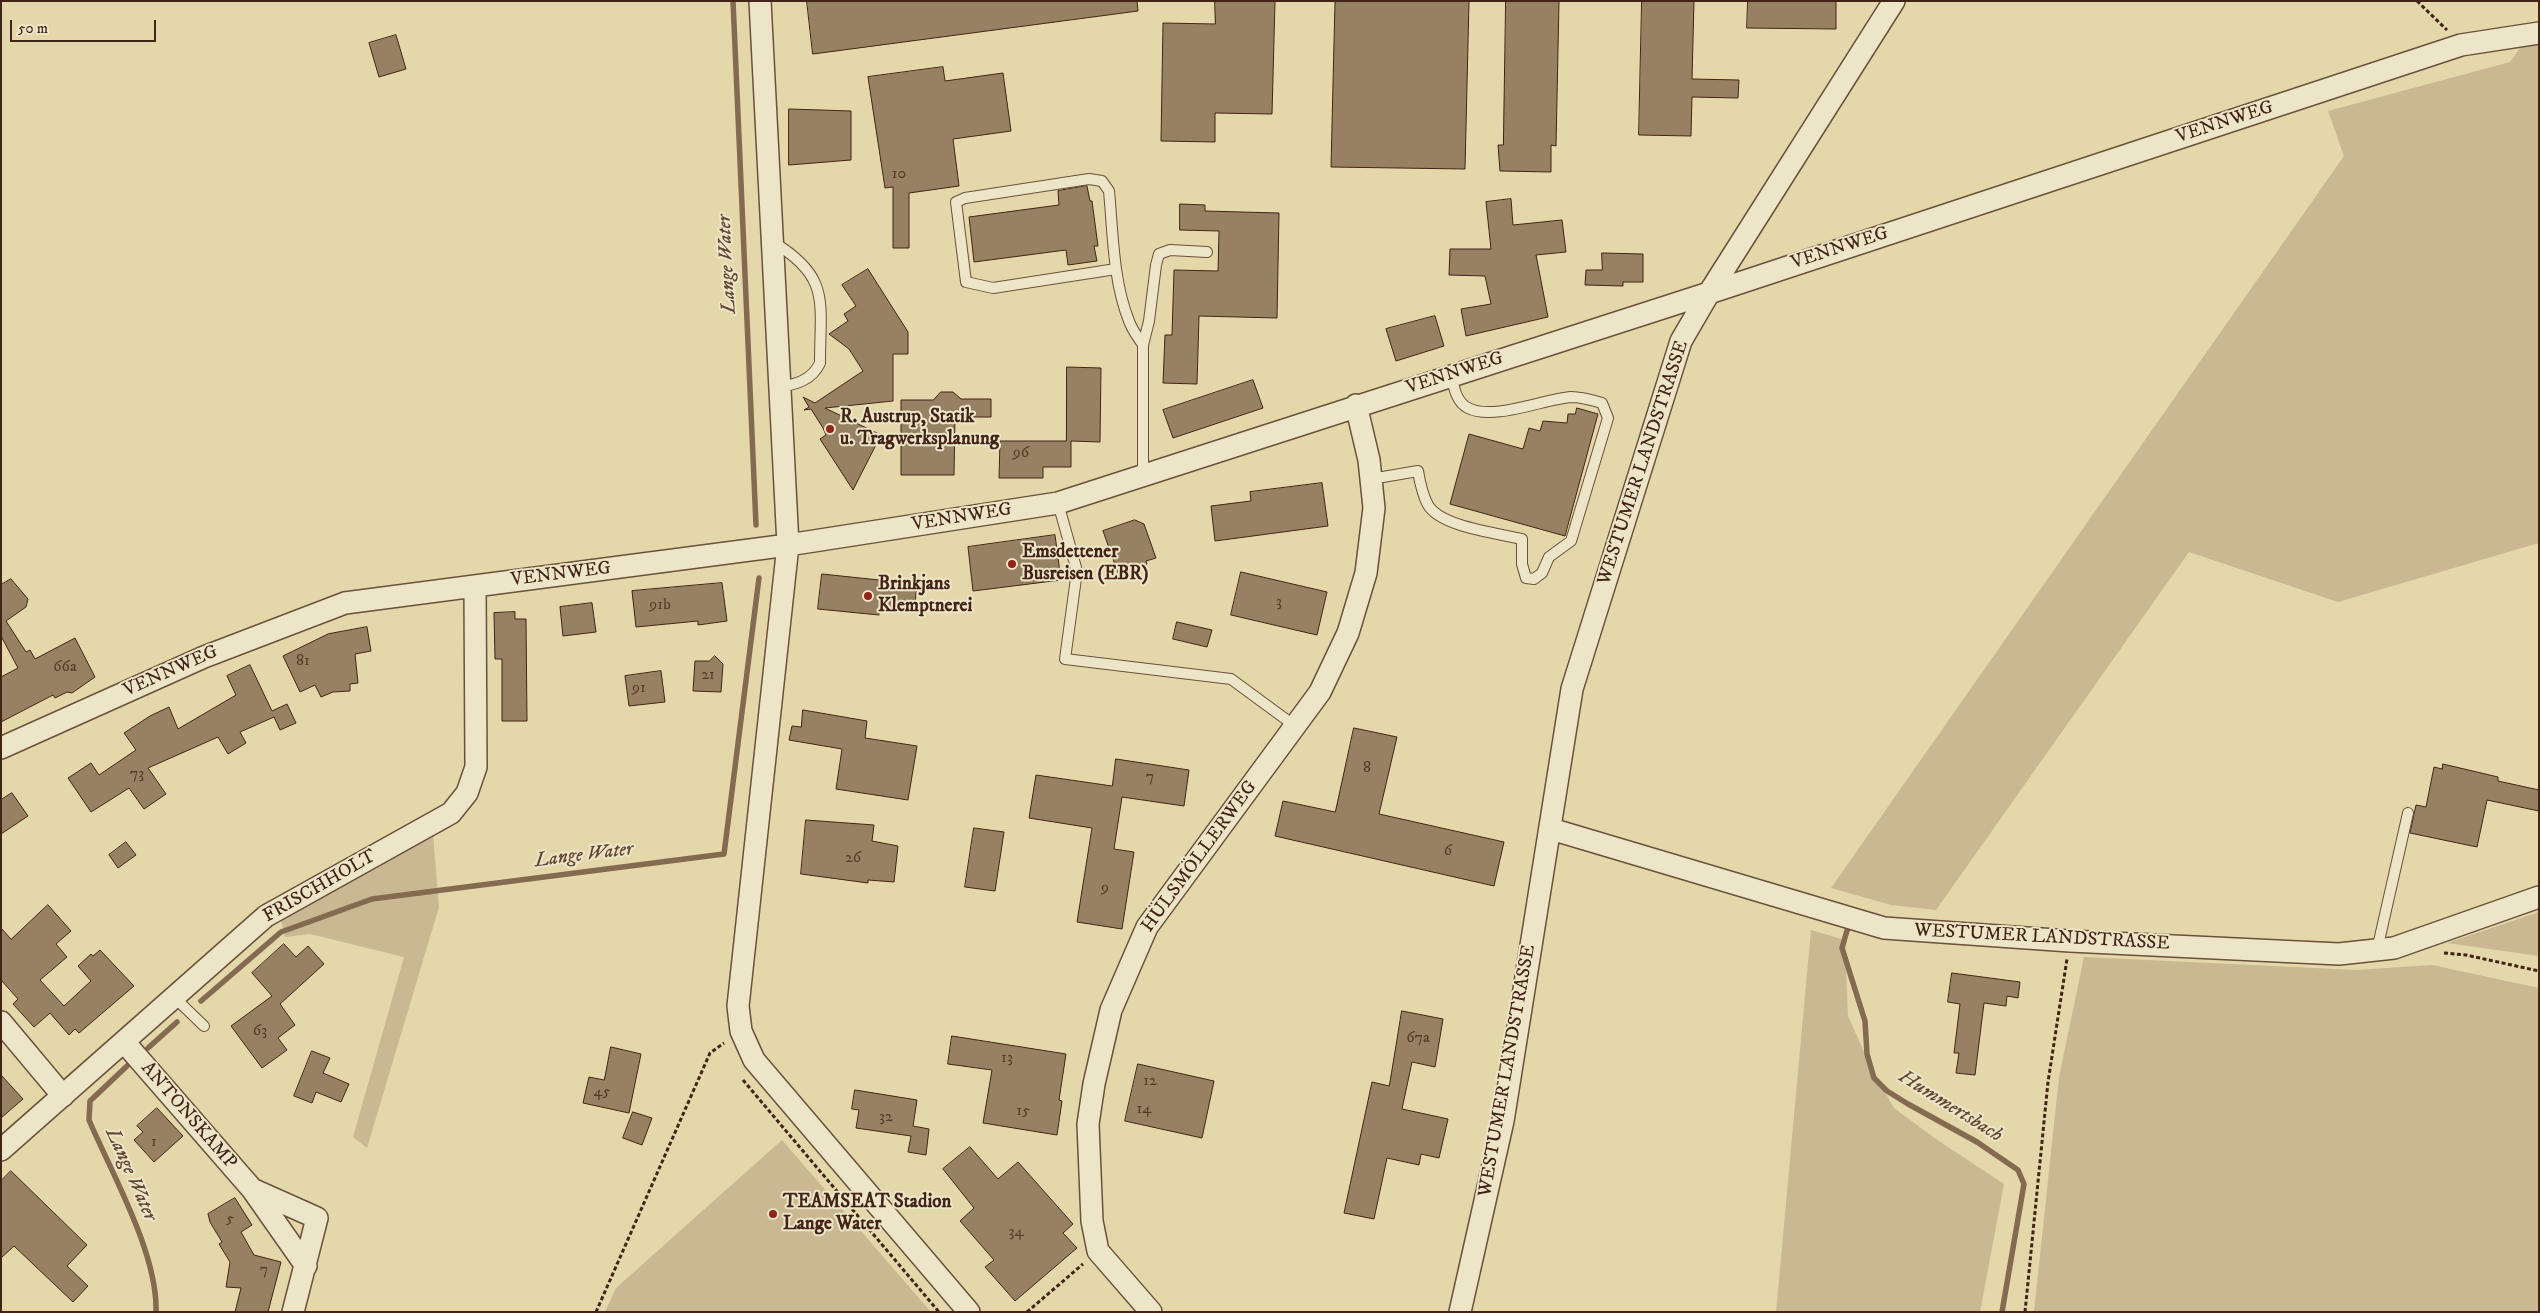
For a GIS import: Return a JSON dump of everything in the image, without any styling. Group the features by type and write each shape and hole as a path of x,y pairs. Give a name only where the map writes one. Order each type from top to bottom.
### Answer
{"street":[{"path":"760,1 788,545 738,1006 741,1031 754,1060 969,1312"},
{"name":"WESTUMER LANDSTRASSE","path":"1460,1312 1503,1121 1572,689 1681,341 1709,293 1894,1"},
{"name":"VENNWEG","path":"1,748 204,656 345,603 788,545 1058,503 1356,405 1709,293 2462,45 2539,33"},
{"name":"HÜLSMÖLLERWEG","path":"1150,1312 1098,1251 1092,1221 1088,1124 1094,1084 1111,1010 1147,927 1320,692 1348,633 1366,572 1374,508 1371,478 1356,405"},
{"name":"FRISCHHOLT","path":"1,1150 125,1043 266,916 451,813 467,793 476,767 475,586"},
{"name":"WESTUMER LANDSTRASSE","path":"1551,829 1884,928 2070,941 2339,954 2394,948 2539,897"},
{"path":"1,1022 63,1096"},
{"name":"ANTONSKAMP","path":"125,1043 252,1189 306,1266"},
{"name":"ANTONSKAMP","path":"252,1189 317,1218 293,1312"}],"lane":[{"path":"1116,269 993,288 966,282 956,202 965,198 1089,179 1102,181 1109,191 1116,269 1129,322 1143,345"},
{"path":"772,241 789,252 811,272 818,287 820,308 820,363 818,368 811,376 798,384 780,387"},
{"path":"1144,476 1143,345 1149,321 1159,254 1170,250 1207,252"},
{"path":"1371,478 1418,471 1421,489 1428,506 1442,519 1522,539 1522,564 1526,578 1534,579 1542,573 1549,557 1571,541 1608,418 1602,403 1572,397 1514,409 1481,412 1467,408 1457,397 1451,375"},
{"path":"1058,503 1077,570 1064,659 1231,680 1296,726"},
{"path":"2377,950 2408,813"},
{"path":"175,998 204,1026"}],"path":[{"path":"2417,1 2462,45"},
{"path":"2025,1312 2048,1082 2070,941"},
{"path":"2439,953 2466,955 2539,971"},
{"path":"596,1312 710,1053 741,1031"},
{"path":"1027,1312 1098,1251"}],"shaded area":[{"path":"2539,44 2539,543 2338,602 2189,552 1936,910 1891,905 1831,888 2344,156 2328,111 2510,62 2520,48"},
{"path":"433,834 439,907 367,1148 353,1137 404,957 310,934 285,937 281,920 299,905"},
{"path":"2539,912 2539,956 2447,943"},
{"path":"1811,930 1845,940 1848,1016 1872,1070 1894,1108 1936,1139 2004,1184 1980,1312 1776,1312"},
{"path":"2084,957 2356,970 2432,965 2539,988 2539,1312 2034,1312 2059,1077"},
{"name":"TEAMSEAT Stadion Lange Water","path":"782,1140 931,1312 605,1312 616,1288"}],"building":[{"path":"807,1 1137,1 1138,11 813,54"},
{"path":"1215,1 1275,1 1272,114 1215,113 1215,142 1161,141 1163,23 1215,24"},
{"path":"1469,1 1465,169 1331,167 1335,2"},
{"path":"1506,1 1559,1 1556,146 1551,145 1551,172 1500,171 1498,145 1503,145"},
{"path":"1642,1 1694,1 1692,79 1739,80 1738,98 1692,97 1691,136 1639,135"},
{"path":"1748,1 1836,1 1836,29 1747,28"},
{"path":"396,35 406,69 379,77 369,43"},
{"path":"943,67 945,81 1003,73 1011,131 953,139 959,186 909,193 909,248 893,248 893,187 885,188 868,77"},
{"path":"789,109 851,111 851,160 789,165"},
{"path":"1087,186 1090,201 1092,201 1098,246 1094,246 1097,261 1068,265 1066,250 974,262 969,217 1059,205 1058,191"},
{"path":"1511,199 1513,225 1562,220 1566,252 1536,255 1548,317 1466,336 1461,309 1491,304 1485,276 1449,275 1450,249 1491,249 1486,202"},
{"path":"1180,204 1205,205 1205,211 1279,213 1277,318 1199,316 1197,384 1163,383 1165,335 1172,335 1174,270 1218,271 1219,231 1180,230"},
{"path":"1602,253 1643,254 1643,282 1623,282 1623,286 1585,285 1586,270 1602,270"},
{"path":"868,269 908,332 908,354 893,354 893,401 825,408 881,435 853,490 820,439 826,435 823,428 811,409 804,410 809,407 803,397 815,403 863,371 849,349 829,334 848,321 844,314 856,306 842,285"},
{"path":"1435,316 1444,346 1396,361 1386,329"},
{"path":"1067,367 1101,368 1100,442 1071,441 1071,467 1043,467 1043,478 999,478 1000,441 1066,441"},
{"path":"1253,380 1263,408 1173,438 1163,410"},
{"path":"941,392 953,392 961,399 991,399 991,417 955,417 954,475 901,475 901,400 933,400"},
{"path":"1577,408 1598,414 1565,536 1450,504 1469,434 1523,449 1529,428 1540,431 1543,421 1567,423 1568,414 1575,414"},
{"path":"1322,483 1328,526 1215,541 1211,506 1251,501 1250,492"},
{"path":"1135,520 1144,524 1156,558 1146,561 1147,564 1118,573 1103,531"},
{"path":"1055,535 1061,580 973,591 968,547"},
{"path":"1241,572 1327,592 1317,635 1231,615"},
{"name":"Brinkjans Klemptnerei","path":"822,574 917,584 914,612 879,609 879,615 818,609"},
{"path":"11,579 28,599 26,607 6,621 26,652 30,650 35,659 75,638 95,677 72,693 67,692 55,698 53,695 1,722 1,677 18,668 1,636 1,585"},
{"path":"722,583 727,621 698,625 698,621 636,627 632,591"},
{"path":"592,603 596,632 563,636 560,607"},
{"path":"515,612 515,619 526,619 527,721 502,721 502,659 495,659 494,613"},
{"path":"1177,622 1212,630 1207,647 1173,639"},
{"path":"367,627 371,651 355,654 358,683 350,684 350,691 333,692 321,697 315,685 300,692 283,656 328,634"},
{"path":"715,656 723,664 721,692 693,691 695,661 709,661"},
{"path":"250,665 272,711 287,704 296,723 280,730 274,717 240,732 246,743 228,754 218,737 148,768 166,794 144,809 129,788 91,812 68,778 91,763 99,775 136,750 124,733 150,716 169,707 178,729 236,695 227,676"},
{"path":"661,671 665,702 629,706 625,676"},
{"path":"803,710 867,721 865,738 917,746 908,800 836,789 842,749 789,740 792,726 801,727"},
{"path":"1354,728 1397,737 1379,814 1504,842 1494,886 1275,836 1283,801 1335,812"},
{"path":"1116,759 1189,770 1184,806 1122,797 1114,849 1134,852 1122,929 1077,922 1092,828 1029,818 1036,775 1112,786"},
{"path":"2443,764 2498,777 2498,781 2539,790 2539,811 2487,800 2477,847 2410,833 2416,805 2426,807 2434,767 2442,769"},
{"path":"12,793 28,816 1,834 1,800"},
{"path":"806,820 874,825 872,841 898,846 894,882 868,880 868,883 801,874"},
{"path":"974,828 1004,832 995,891 965,887"},
{"path":"126,842 136,855 118,868 109,855"},
{"path":"48,905 71,931 56,944 67,957 40,980 64,1006 91,981 78,966 91,954 93,956 100,950 134,986 79,1033 75,1029 69,1035 50,1013 34,1027 13,1004 18,999 1,980 1,928 11,939"},
{"path":"284,944 296,957 308,946 324,964 280,1004 295,1025 278,1038 287,1050 262,1068 231,1026 272,996 252,973"},
{"path":"1952,973 2020,982 2018,998 2007,996 2006,1006 1984,1003 1975,1075 1956,1073 1959,1053 1954,1053 1960,1004 1948,1002"},
{"path":"1402,1011 1443,1019 1435,1067 1412,1062 1402,1109 1448,1119 1439,1158 1421,1154 1419,1165 1387,1158 1374,1219 1344,1213 1372,1082 1389,1086"},
{"path":"952,1036 1066,1054 1059,1100 1062,1101 1057,1135 983,1123 992,1070 948,1064"},
{"path":"611,1047 641,1054 629,1113 583,1103 589,1077 604,1080"},
{"path":"312,1051 330,1058 323,1073 349,1084 341,1102 316,1092 312,1103 294,1096"},
{"path":"1138,1064 1214,1081 1202,1138 1125,1121"},
{"path":"1,1075 23,1099 1,1118"},
{"path":"855,1090 917,1100 913,1126 929,1129 926,1155 908,1152 911,1136 856,1128 859,1110 852,1109"},
{"path":"157,1108 183,1136 154,1162 134,1140 143,1132 137,1126"},
{"path":"633,1112 652,1118 642,1145 623,1138"},
{"path":"970,1147 998,1179 1018,1162 1073,1224 1063,1233 1077,1248 1015,1301 985,1267 994,1260 960,1221 974,1208 943,1169"},
{"path":"11,1171 87,1245 67,1266 88,1286 73,1302 14,1246 1,1258 1,1181"},
{"path":"235,1198 252,1225 241,1232 254,1255 281,1262 268,1312 235,1312 241,1288 226,1287 230,1262 219,1244 222,1242 210,1222 208,1214"}],"waterway":[{"name":"Lange Water","path":"733,1 756,525"},
{"name":"Lange Water","path":"201,1001 281,932 372,899 724,854 759,578"},
{"name":"Hummertsbach","path":"1848,927 1842,948 1865,1021 1867,1054 1874,1078 1887,1091 1977,1142 2018,1170 2024,1184 2002,1312"},
{"path":"148,1048 177,1022"},
{"name":"Lange Water","path":"127,1066 90,1101 89,1120 142,1240 155,1289 156,1312"}],"place":[{"name":"R. Austrup, Statik u. Tragwerksplanung","path":"830,429"},
{"name":"Emsdettener Busreisen (EBR)","path":"1012,564"},
{"name":"Brinkjans Klemptnerei","path":"868,596"},
{"name":"TEAMSEAT Stadion Lange Water","path":"773,1214"}]}
